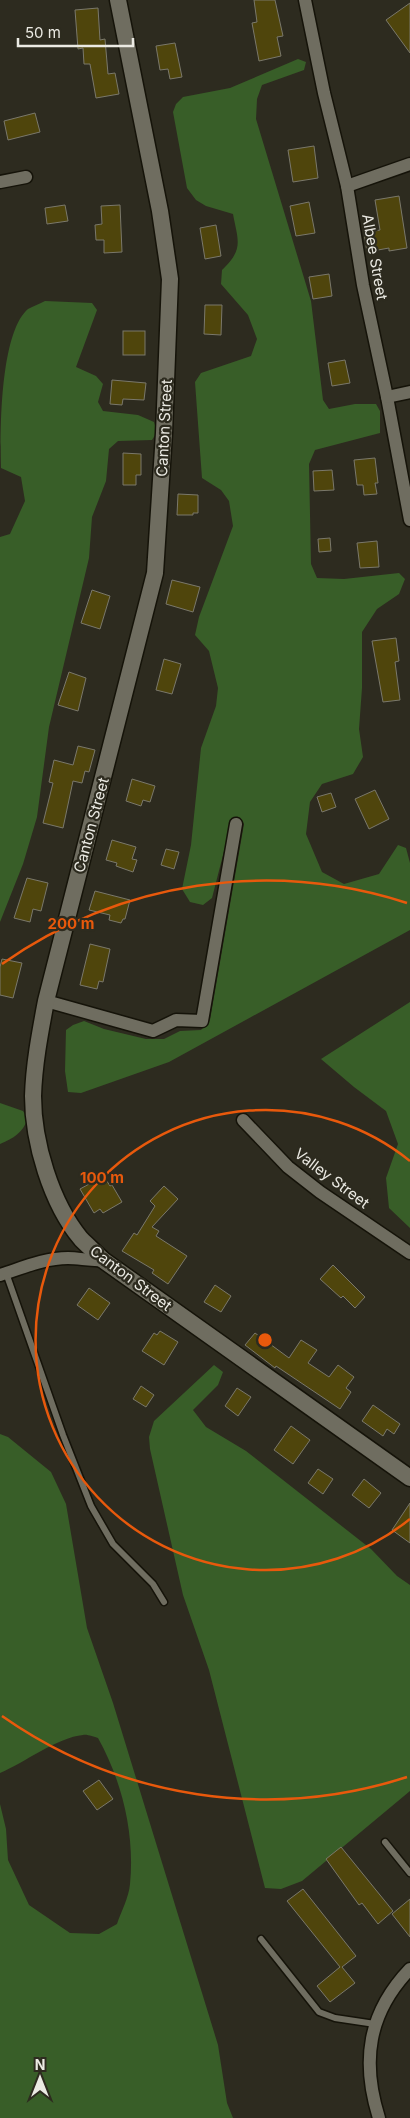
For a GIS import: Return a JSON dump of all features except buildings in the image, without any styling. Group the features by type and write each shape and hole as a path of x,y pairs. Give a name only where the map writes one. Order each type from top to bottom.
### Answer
{"street":[{"name":"Canton Street","path":"118,0 160,211 170,279 155,573 46,1002 37,1048 33,1098 40,1148 46,1173 60,1205 80,1238 103,1260 410,1478"},
{"name":"Albee Street","path":"305,0 324,93 347,186 363,285 388,397 410,520"},
{"path":"347,186 410,164"},
{"path":"0,182 26,177"},
{"path":"388,397 410,392"},
{"path":"46,1002 153,1031 176,1020 202,1021 236,824"},
{"name":"Valley Street","path":"243,1120 288,1166 320,1192 410,1253"},
{"path":"3,1274 50,1260 69,1258 91,1262 103,1260"},
{"path":"379,2118 374,2102 369,2071 370,2051 375,2024 391,1991 410,1969"}],"lane":[{"path":"3,1274 91,1506 113,1544 148,1578 164,1602"},
{"path":"385,1842 410,1873"},
{"path":"261,1939 319,2012 340,2019 375,2024"}],"green space":[{"path":"298,59 306,62 304,70 262,85 257,99 256,119 311,301 323,400 329,409 355,404 376,404 380,411 380,433 315,450 309,464 311,564 317,578 344,579 399,573 405,579 399,594 377,609 362,632 362,688 359,729 363,757 353,774 322,784 310,802 306,834 322,872 344,884 379,874 398,845 406,848 410,863 410,930 169,1062 81,1093 68,1092 65,1071 66,1030 73,1025 84,1021 104,1029 146,1039 164,1039 180,1031 201,1030 210,1020 244,824 240,819 232,820 212,898 203,905 190,902 182,889 191,845 201,748 216,706 218,688 209,651 195,635 199,617 233,526 229,501 221,490 202,478 195,382 201,373 251,356 257,339 248,315 221,284 222,270 234,256 238,244 233,214 206,206 196,200 187,188 173,112 176,104 183,97 230,88"},
{"path":"45,301 92,303 97,310 76,367 96,376 103,384 98,402 103,411 138,415 154,422 157,432 152,440 118,441 109,449 106,481 92,517 89,558 49,727 37,817 23,864 0,922 0,537 10,534 25,501 21,477 1,468 2,408 7,360 19,321 28,309"},
{"path":"410,1002 410,1228 389,1208 386,1178 398,1144 386,1111 321,1059"},
{"path":"0,1103 23,1111 28,1119 17,1134 0,1144"},
{"path":"214,1365 223,1372 218,1385 193,1410 206,1427 246,1451 371,1549 397,1576 410,1585 410,1791 302,1881 281,1889 265,1888 209,1670 183,1595 150,1449 149,1437 154,1421"},
{"path":"0,1434 8,1437 51,1472 66,1504 87,1628 113,1703 218,2045 227,2103 233,2118 0,2118 0,1804 6,1829 8,1860 29,1905 70,1933 99,1934 117,1924 128,1894 131,1865 125,1808 114,1772 98,1738 85,1735 63,1740 0,1773"}]}
